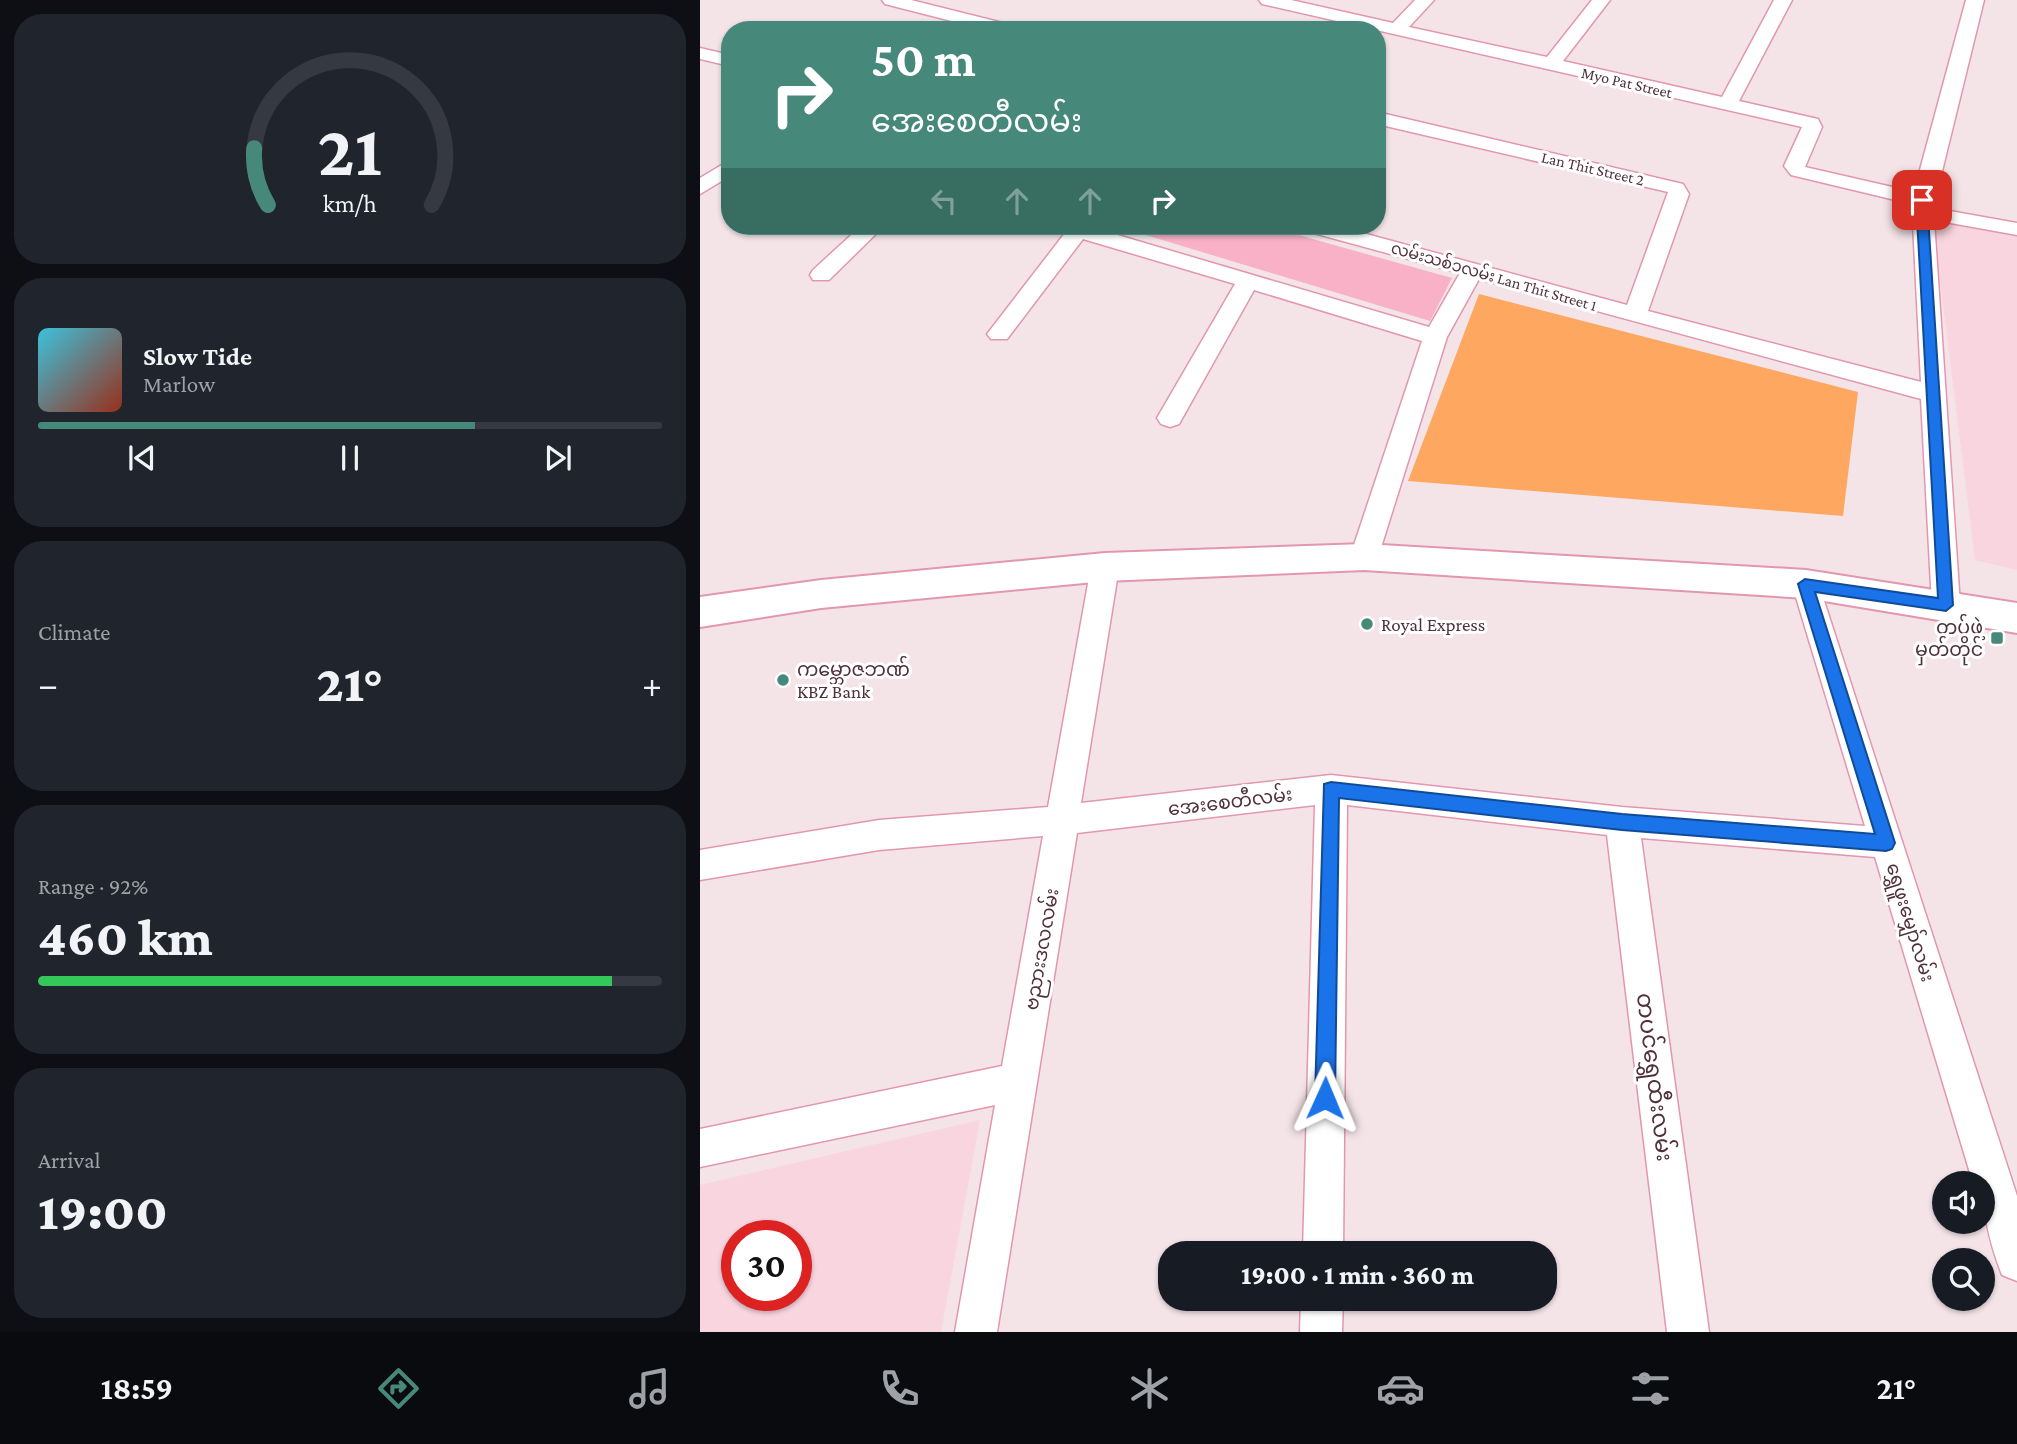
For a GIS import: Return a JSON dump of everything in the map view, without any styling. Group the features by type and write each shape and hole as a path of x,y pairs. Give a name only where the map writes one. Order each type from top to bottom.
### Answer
{"main road":[{"path":"700,612 821,594 1105,567 1364,557 1805,584 2017,618"}],"street":[{"path":"894,0 958,21"},
{"name":"Myo Pat Street","path":"1268,0 1358,21"},
{"path":"1396,30 1425,0"},
{"path":"1551,64 1601,0"},
{"path":"1727,106 1783,0"},
{"path":"1946,605 1922,206 1975,0"},
{"name":"Myo Pat Street","path":"1386,28 1811,123 1794,166 1798,170 1922,206"},
{"path":"700,53 721,59"},
{"name":"Lan Thit Street 2","path":"1386,120 1676,188 1679,194 1635,315"},
{"path":"700,188 721,173"},
{"path":"1922,206 2017,229"},
{"path":"821,275 863,235"},
{"path":"999,334 1067,235"},
{"path":"1095,235 1434,337"},
{"name":"လမ်းသစ်၁လမ်း Lan Thit Street 1","path":"1346,235 1935,394"},
{"path":"1364,557 1434,337 1472,271"},
{"path":"1170,418 1248,281"},
{"name":"ဗညားဒလလမ်း","path":"976,1332 1105,567"},
{"name":"ရွှေဖူးမျှော်လမ်း","path":"1805,584 2017,1260"},
{"path":"1322,1241 1331,789"},
{"name":"အေးစေတီလမ်း","path":"700,864 879,835 1063,820 1331,789 1622,822 1886,843"},
{"name":"တပင်ရွှေထီးလမ်း","path":"1622,822 1688,1332"},
{"path":"700,1148 1019,1081"},
{"path":"1321,1332 1322,1311"}],"shaded area":[{"path":"1932,217 2017,234 2017,570 1975,560"},
{"path":"1146,235 1298,235 1452,278 1430,321"},
{"path":"1479,294 1858,392 1843,516 1408,481"},
{"path":"980,1120 941,1332 700,1332 700,1185"}],"place":[{"name":"Royal Express","path":"1367,624"},
{"name":"တပ်ဖွဲ့ မှတ်တိုင်","path":"1997,638"},
{"name":"ကမ္ဘောဇဘဏ် KBZ Bank","path":"783,680"}],"route":[{"path":"1325,1098 1331,789 1622,822 1886,843 1805,584 1946,605 1922,200"}]}
